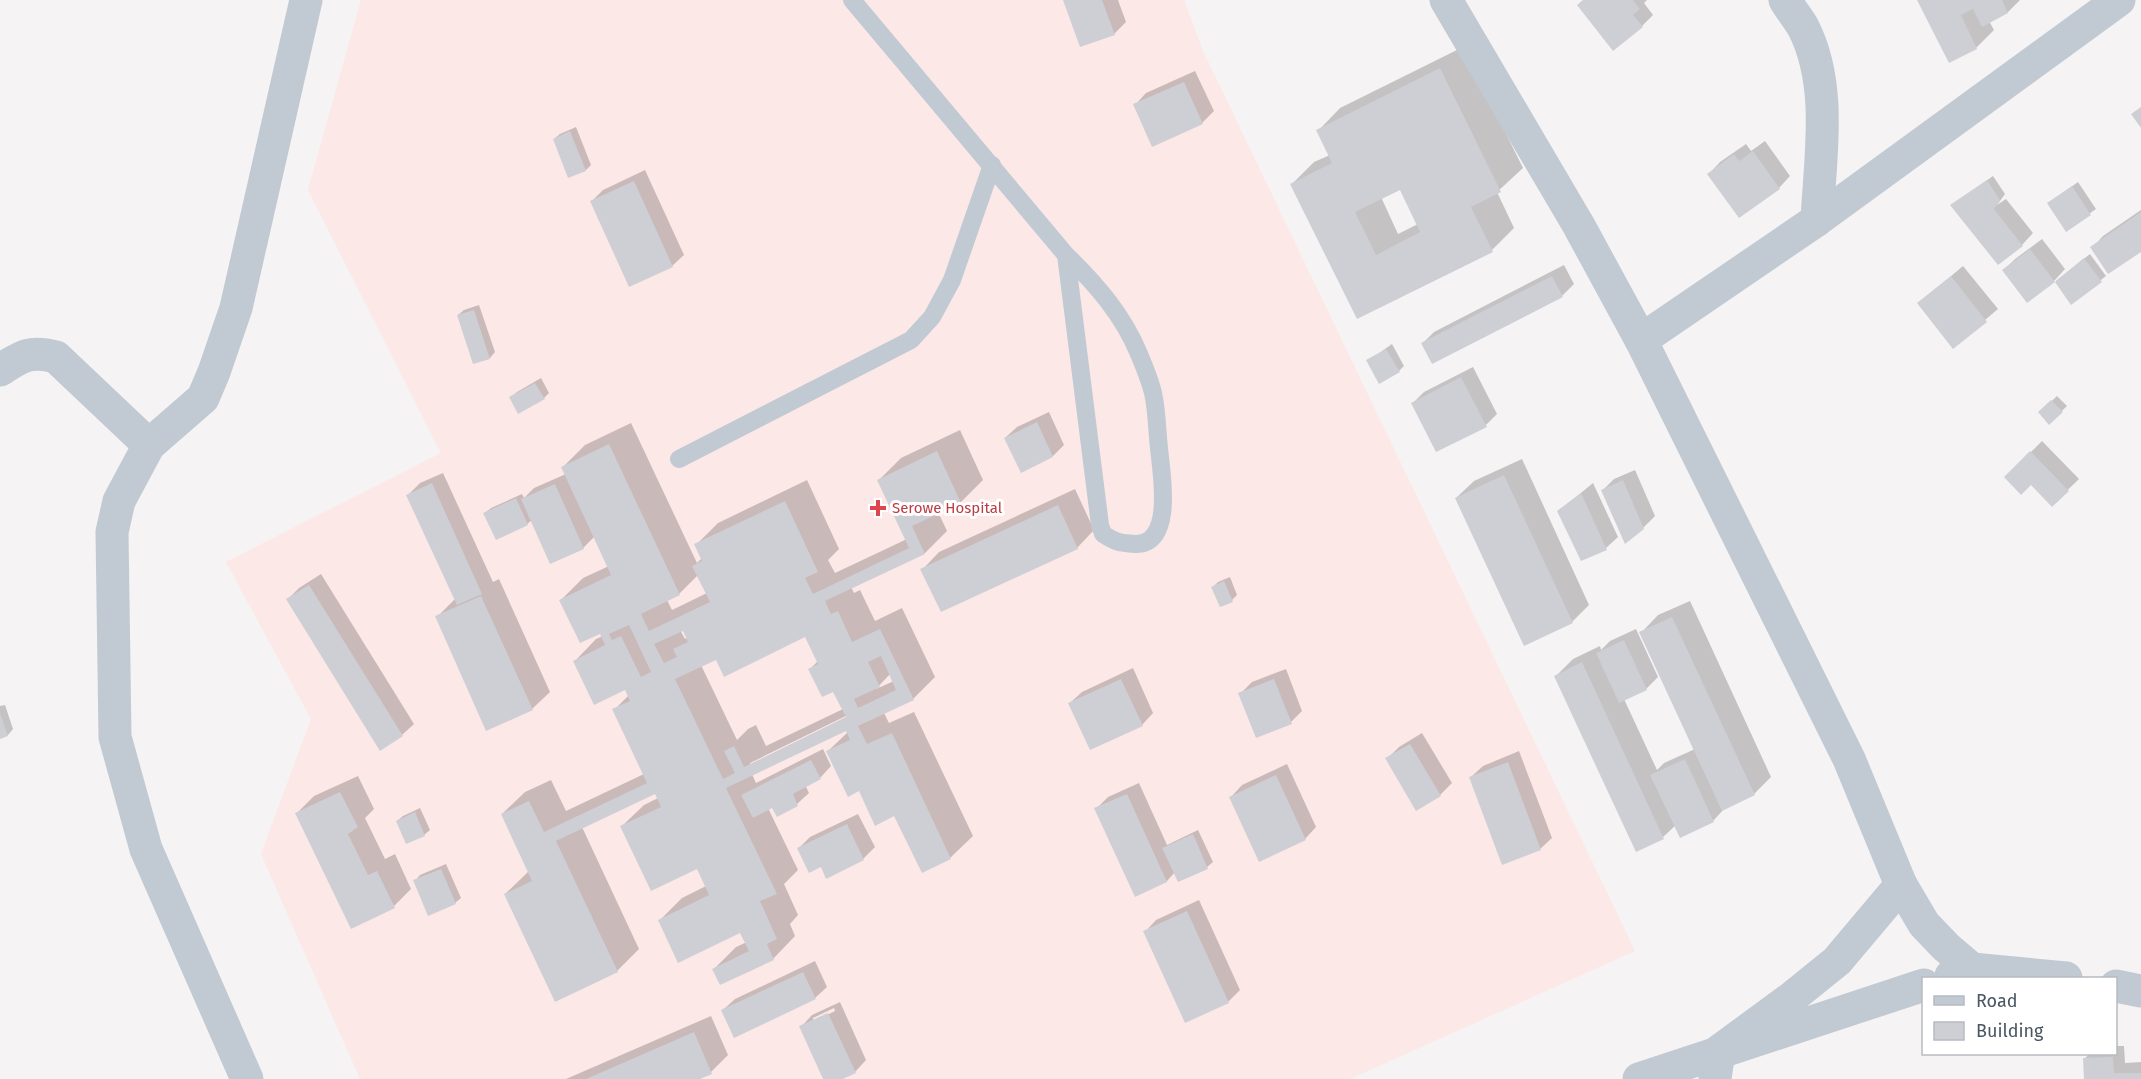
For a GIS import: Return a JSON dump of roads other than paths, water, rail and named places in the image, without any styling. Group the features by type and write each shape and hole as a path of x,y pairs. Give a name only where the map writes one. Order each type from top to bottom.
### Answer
{"street":[{"path":"248,1079 146,849 116,737 112,532 119,501 149,445 202,398 214,372 236,308 306,0"},
{"path":"1446,0 1579,226 1641,340 1849,759 1900,885 1924,924 1946,947 1958,974 2039,977"},
{"path":"1785,0 1803,28 1817,68 1822,111 1817,220"},
{"path":"1641,340 1817,220 2119,0"},
{"path":"0,370 23,355 41,353 56,357 149,445"},
{"path":"1717,1065 1790,999 1837,961 1900,885"},
{"path":"1639,1079 1717,1065 1922,985"},
{"path":"2117,986 2141,991"}],"lane":[{"path":"852,0 1066,255 1092,280 1119,315 1139,353 1153,393 1164,494 1161,520 1155,534 1141,544 1121,544 1103,534 1100,525 1066,255"},
{"path":"680,459 910,340 932,317 952,280 992,165"}],"place":[{"name":"Serowe Hospital","path":"878,508"}]}
